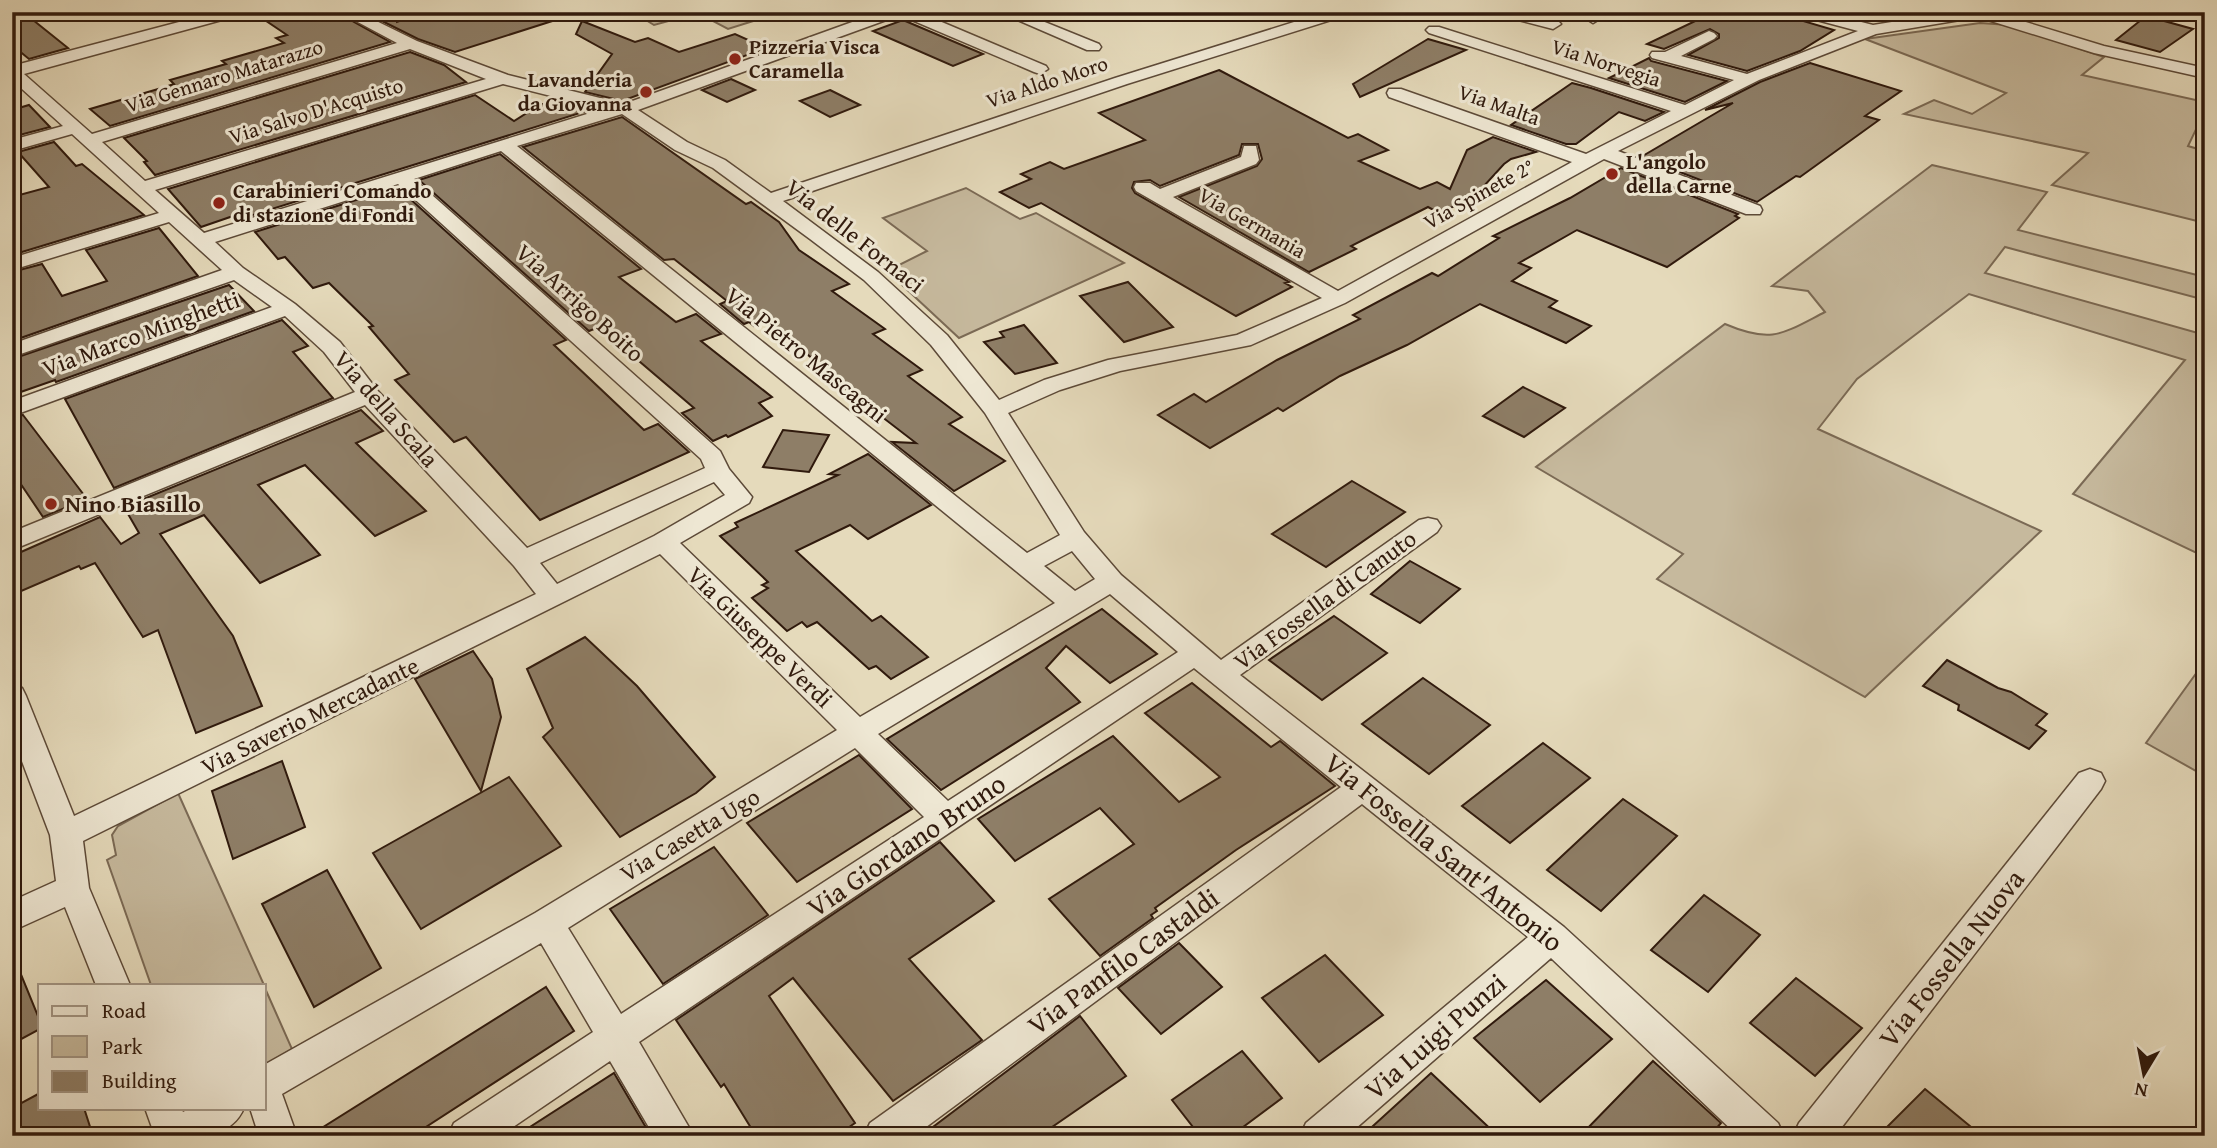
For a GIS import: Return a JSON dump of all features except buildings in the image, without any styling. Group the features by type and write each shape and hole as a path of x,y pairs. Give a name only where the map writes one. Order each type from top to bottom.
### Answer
{"street":[{"path":"13,72 235,12"},
{"path":"202,240 625,108 895,12"},
{"path":"905,12 1040,69"},
{"path":"1006,12 1093,47"},
{"name":"Via Aldo Moro","path":"768,200 1121,81 1342,12"},
{"path":"1504,12 1553,24"},
{"path":"1803,12 1873,30"},
{"path":"348,13 411,44 502,79 625,108"},
{"path":"1981,13 2100,50 2205,73"},
{"name":"Via Spinete 2°","path":"995,410 1052,385 1116,365 1243,340 1338,299 1595,156 1748,79 1873,30 1981,13"},
{"path":"1286,17 1305,24"},
{"name":"Via Norvegia","path":"1434,30 1684,110"},
{"path":"1709,36 1663,56 1748,79"},
{"name":"Via Gennaro Matarazzo","path":"12,146 82,134 411,44"},
{"name":"Via della Scala","path":"13,72 236,272 288,308 332,347 369,395 523,560 553,597"},
{"name":"Via Salvo D'Acquisto","path":"144,187 502,79"},
{"name":"Via Malta","path":"1395,93 1595,156 1753,210"},
{"name":"Via delle Fornaci","path":"625,108 681,146 719,164 871,276 939,340 995,410 1076,538 1112,581"},
{"name":"Via Pietro Mascagni","path":"504,145 1075,605"},
{"name":"Via Germania","path":"1250,150 1250,160 1151,192 1338,299"},
{"name":"Via Arrigo Boito","path":"402,178 712,456 718,471 740,497 663,542"},
{"path":"12,264 172,215"},
{"path":"12,351 236,272"},
{"name":"Via Marco Minghetti","path":"12,409 288,308"},
{"path":"12,542 369,395"},
{"path":"523,560 718,471"},
{"name":"Via Fossella di Canuto","path":"1221,674 1428,526"},
{"path":"1025,565 1076,538"},
{"name":"Via Saverio Mercadante","path":"66,835 663,542"},
{"name":"Via Giuseppe Verdi","path":"663,542 858,732"},
{"name":"Via Fossella Sant'Antonio","path":"1112,581 1185,642 1195,654 1552,937 1765,1136"},
{"name":"Via Casetta Ugo","path":"266,1084 547,923 858,732 1112,581"},
{"name":"Via Giordano Bruno","path":"476,1133 1195,654"},
{"path":"12,696 66,835 73,888 113,984"},
{"path":"858,732 946,819"},
{"name":"Via Fossella Nuova","path":"1812,1136 2090,781"},
{"name":"Via Panfilo Castaldi","path":"883,1136 1363,787"},
{"path":"12,917 73,888"},
{"path":"547,923 675,1136"},
{"name":"Via Luigi Punzi","path":"1319,1136 1552,937"},
{"path":"266,1101 278,1136"},
{"path":"164,1110 176,1136 222,1110"}],"green space":[{"path":"633,12 782,12 728,29 698,13 654,25"},
{"path":"1980,23 2009,25 2104,57 2082,75 2205,102 2205,124 2199,123 2188,146 2205,151 2205,223 2052,185 2088,153 1904,114 1934,100 1972,114 2006,93 1865,39"},
{"path":"1932,165 2047,192 2018,230 2205,277 2205,300 2005,247 1985,273 2205,335 2205,557 2073,494 2185,360 1969,294 1857,379 1818,429 2041,531 1865,697 1657,579 1683,554 1536,467 1725,324 1754,334 1777,334 1825,312 1808,291 1772,286"},
{"path":"966,188 1020,219 1036,213 1124,263 959,338 887,271 927,251 883,218"},
{"path":"2205,661 2205,776 2146,743"},
{"path":"178,793 264,984 151,984 107,860 116,855 112,835 118,826"},
{"path":"266,990 292,1049 266,1065"}],"place":[{"name":"Pizzeria Visca Caramella","path":"735,59"},
{"name":"Lavanderia da Giovanna","path":"646,92"},
{"name":"L'angolo della Carne","path":"1612,174"},
{"name":"Carabinieri Comando di stazione di Fondi","path":"219,203"},
{"name":"Nino Biasillo","path":"51,504"}]}
